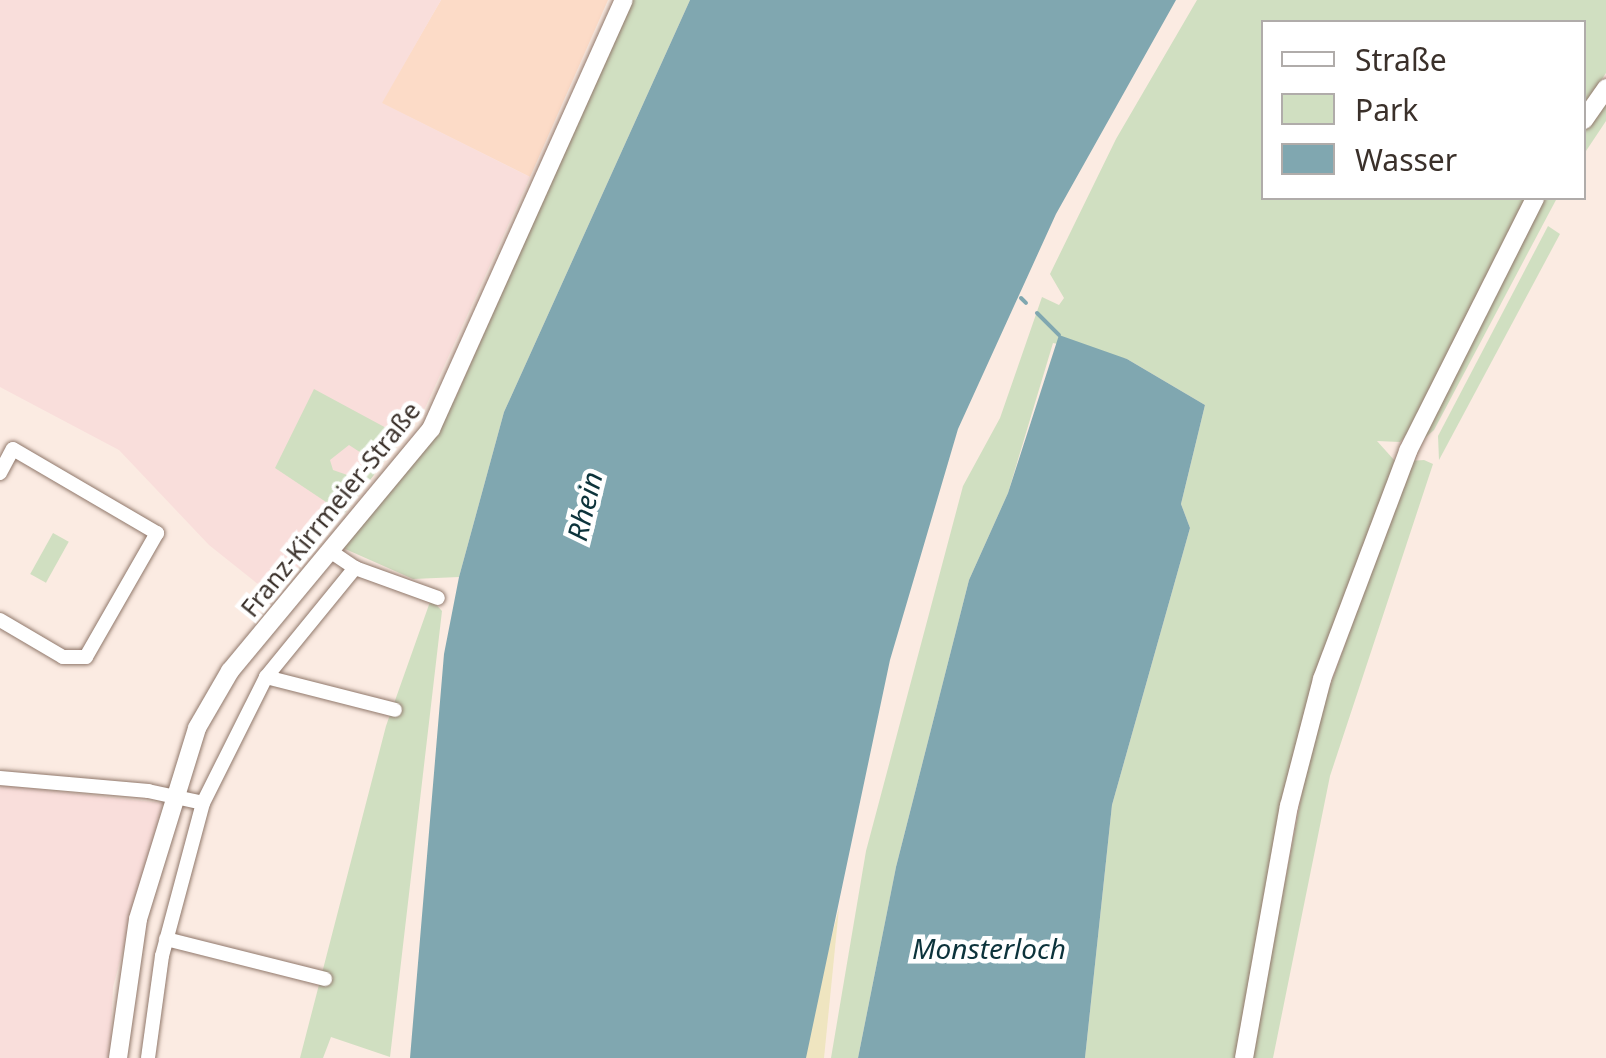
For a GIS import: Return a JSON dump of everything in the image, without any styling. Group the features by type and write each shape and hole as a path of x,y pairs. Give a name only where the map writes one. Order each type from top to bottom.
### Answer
{"street":[{"name":"Franz-Kirrmeier-Straße","path":"118,1058 126,974 171,796 197,728 230,672 413,452 447,399 624,0"},
{"path":"1586,117 1606,88"},
{"path":"1244,1058 1289,806 1334,643 1431,398 1535,200"},
{"path":"0,620 63,656 86,657 157,533 14,448 1,470"},
{"path":"330,551 355,568 438,598"},
{"path":"148,1058 166,939 203,803 266,678 355,568"},
{"path":"266,678 395,710"},
{"path":"0,778 171,796 203,803"},
{"path":"166,939 325,980"}],"shaded area":[{"path":"0,0 441,0 382,103 530,177 425,408 274,597 209,545 119,450 0,387"},
{"path":"441,0 608,0 530,177 381,103"},
{"path":"0,785 163,803 113,987 110,1058 0,1058"}],"green space":[{"path":"632,0 690,0 504,412 459,577 413,579 343,548 418,457 455,399"},
{"path":"1197,0 1606,0 1606,73 1586,103 1586,20 1261,20 1261,200 1528,200 1409,433 1400,442 1377,441 1395,461 1319,667 1237,1058 1085,1058 1112,805 1190,528 1181,504 1205,405 1127,359 1053,343 1008,493 969,580 896,867 858,1058 831,1058 866,851 963,486 1000,418 1042,297 1059,305 1064,298 1050,274 1116,139"},
{"path":"1606,98 1606,121 1586,151 1586,130"},
{"path":"1541,200 1556,200 1434,430 1417,445"},
{"path":"1548,226 1560,234 1439,460 1438,436"},
{"path":"314,389 403,437 344,514 275,468","holes":["349,445 369,458 356,478 333,470 330,460"]},
{"path":"1411,461 1433,464 1330,776 1273,1058 1251,1058 1314,731"},
{"path":"53,533 69,542 46,583 30,574"},
{"path":"431,599 442,611 390,1057 331,1037 323,1058 300,1058 386,726"}],"sand":[{"path":"839,908 824,1058 806,1058 807,1032"}],"water":[{"name":"Rhein","path":"690,0 1176,0 1056,214 958,429 890,660 806,1058 410,1058 444,654 459,577 504,412"},
{"name":"Monsterloch","path":"1059,335 1127,359 1205,405 1181,504 1190,528 1112,805 1085,1058 858,1058 896,867 969,580 1008,493"}],"waterway":[{"path":"1021,298 1026,303"},
{"path":"1037,313 1059,335"}]}
